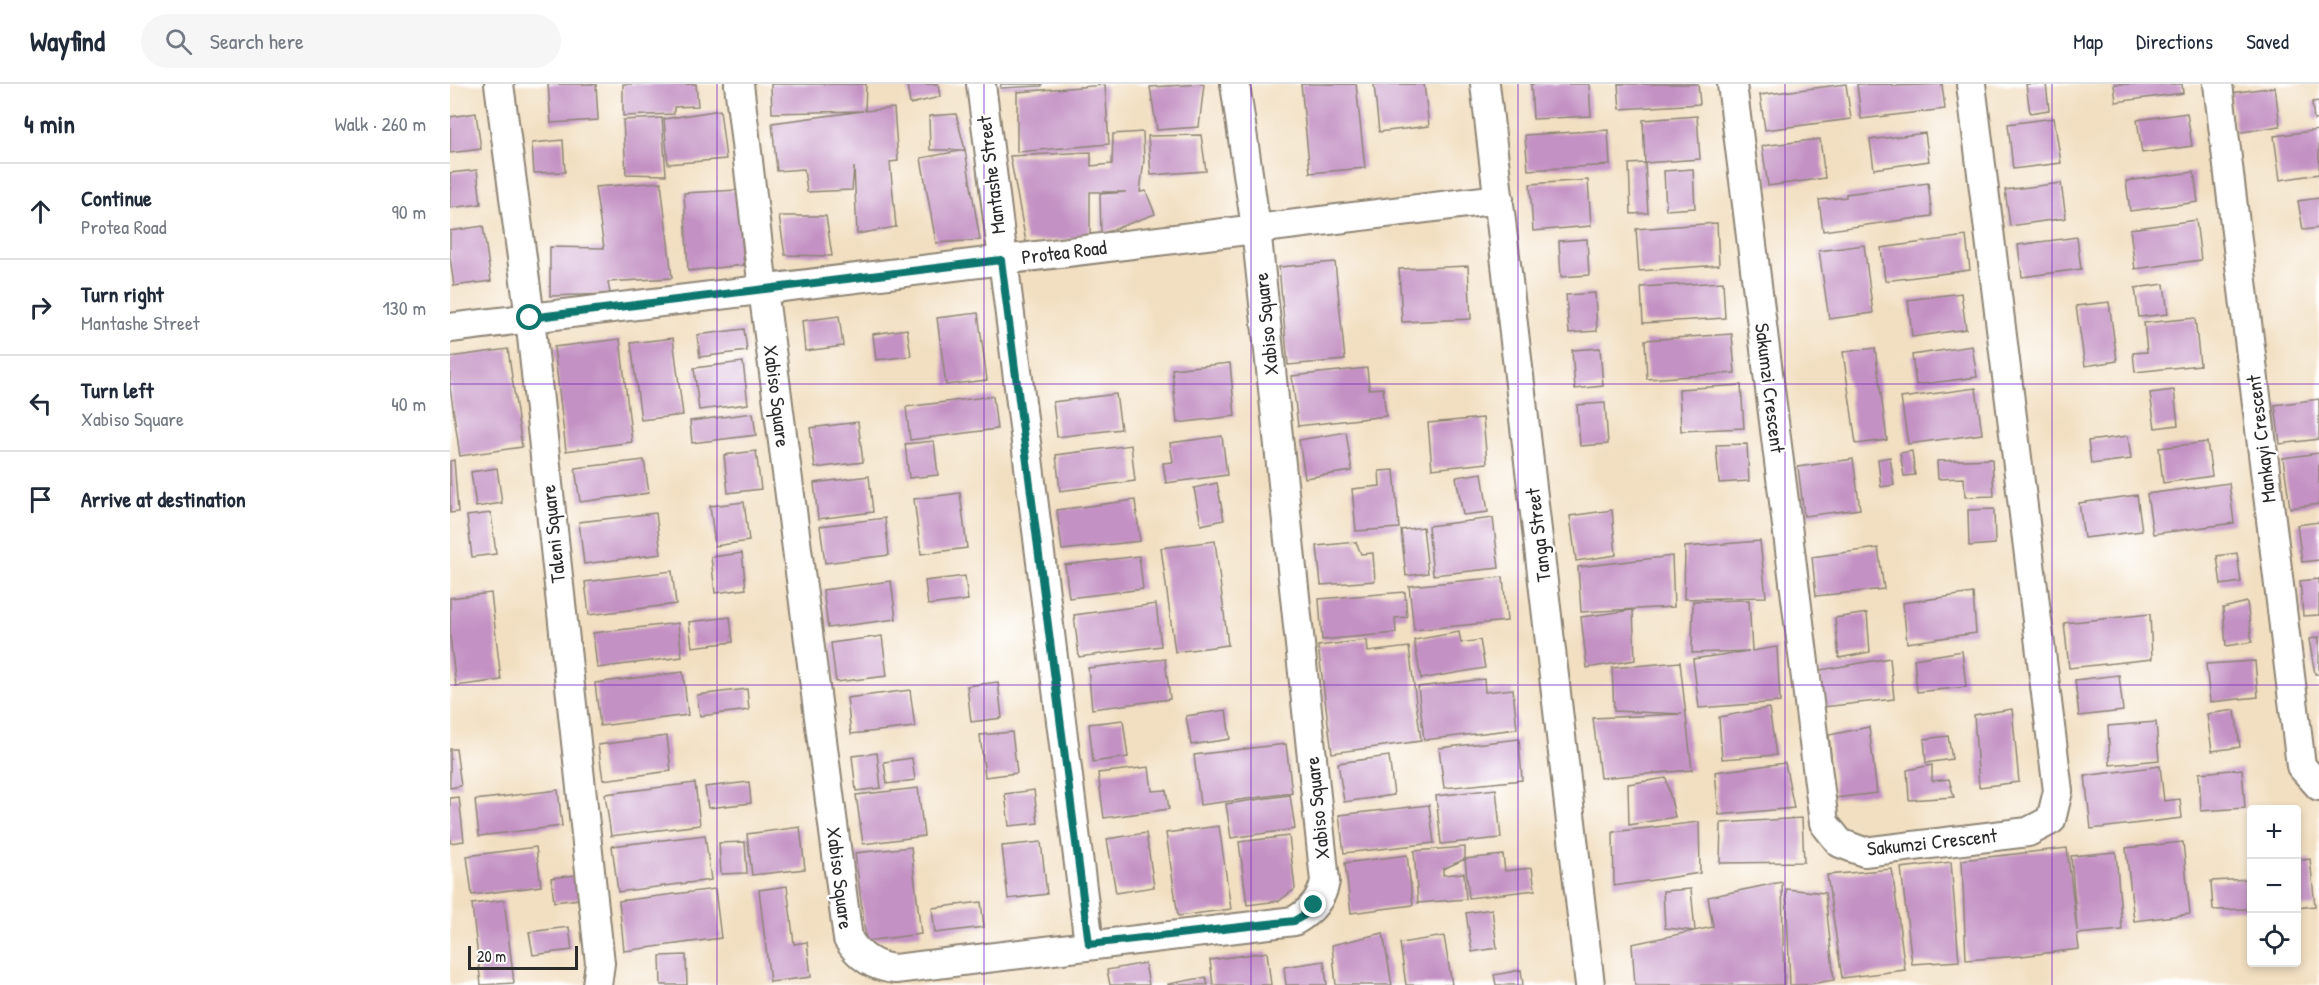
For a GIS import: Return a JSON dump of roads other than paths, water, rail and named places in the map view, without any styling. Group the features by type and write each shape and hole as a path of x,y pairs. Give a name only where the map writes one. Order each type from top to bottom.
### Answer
{"street":[{"name":"Taleni Square","path":"499,84 530,318 600,963 597,985"},
{"name":"Xabiso Square","path":"739,84 763,289 848,939 855,950 870,962 883,968 895,969 1294,921 1306,914 1314,905 1324,887 1324,869 1256,228 1235,84"},
{"name":"Mantashe Street","path":"981,84 1001,260 1089,944"},
{"name":"Tanga Street","path":"1485,84 1590,985"},
{"name":"Sakumzi Crescent","path":"1732,84 1824,823 1840,843 1864,852 2028,832 2051,820 2058,791 1971,84"},
{"name":"Mankayi Crescent","path":"2218,84 2301,766 2319,786"},
{"name":"Protea Road","path":"450,328 1499,199"}]}
